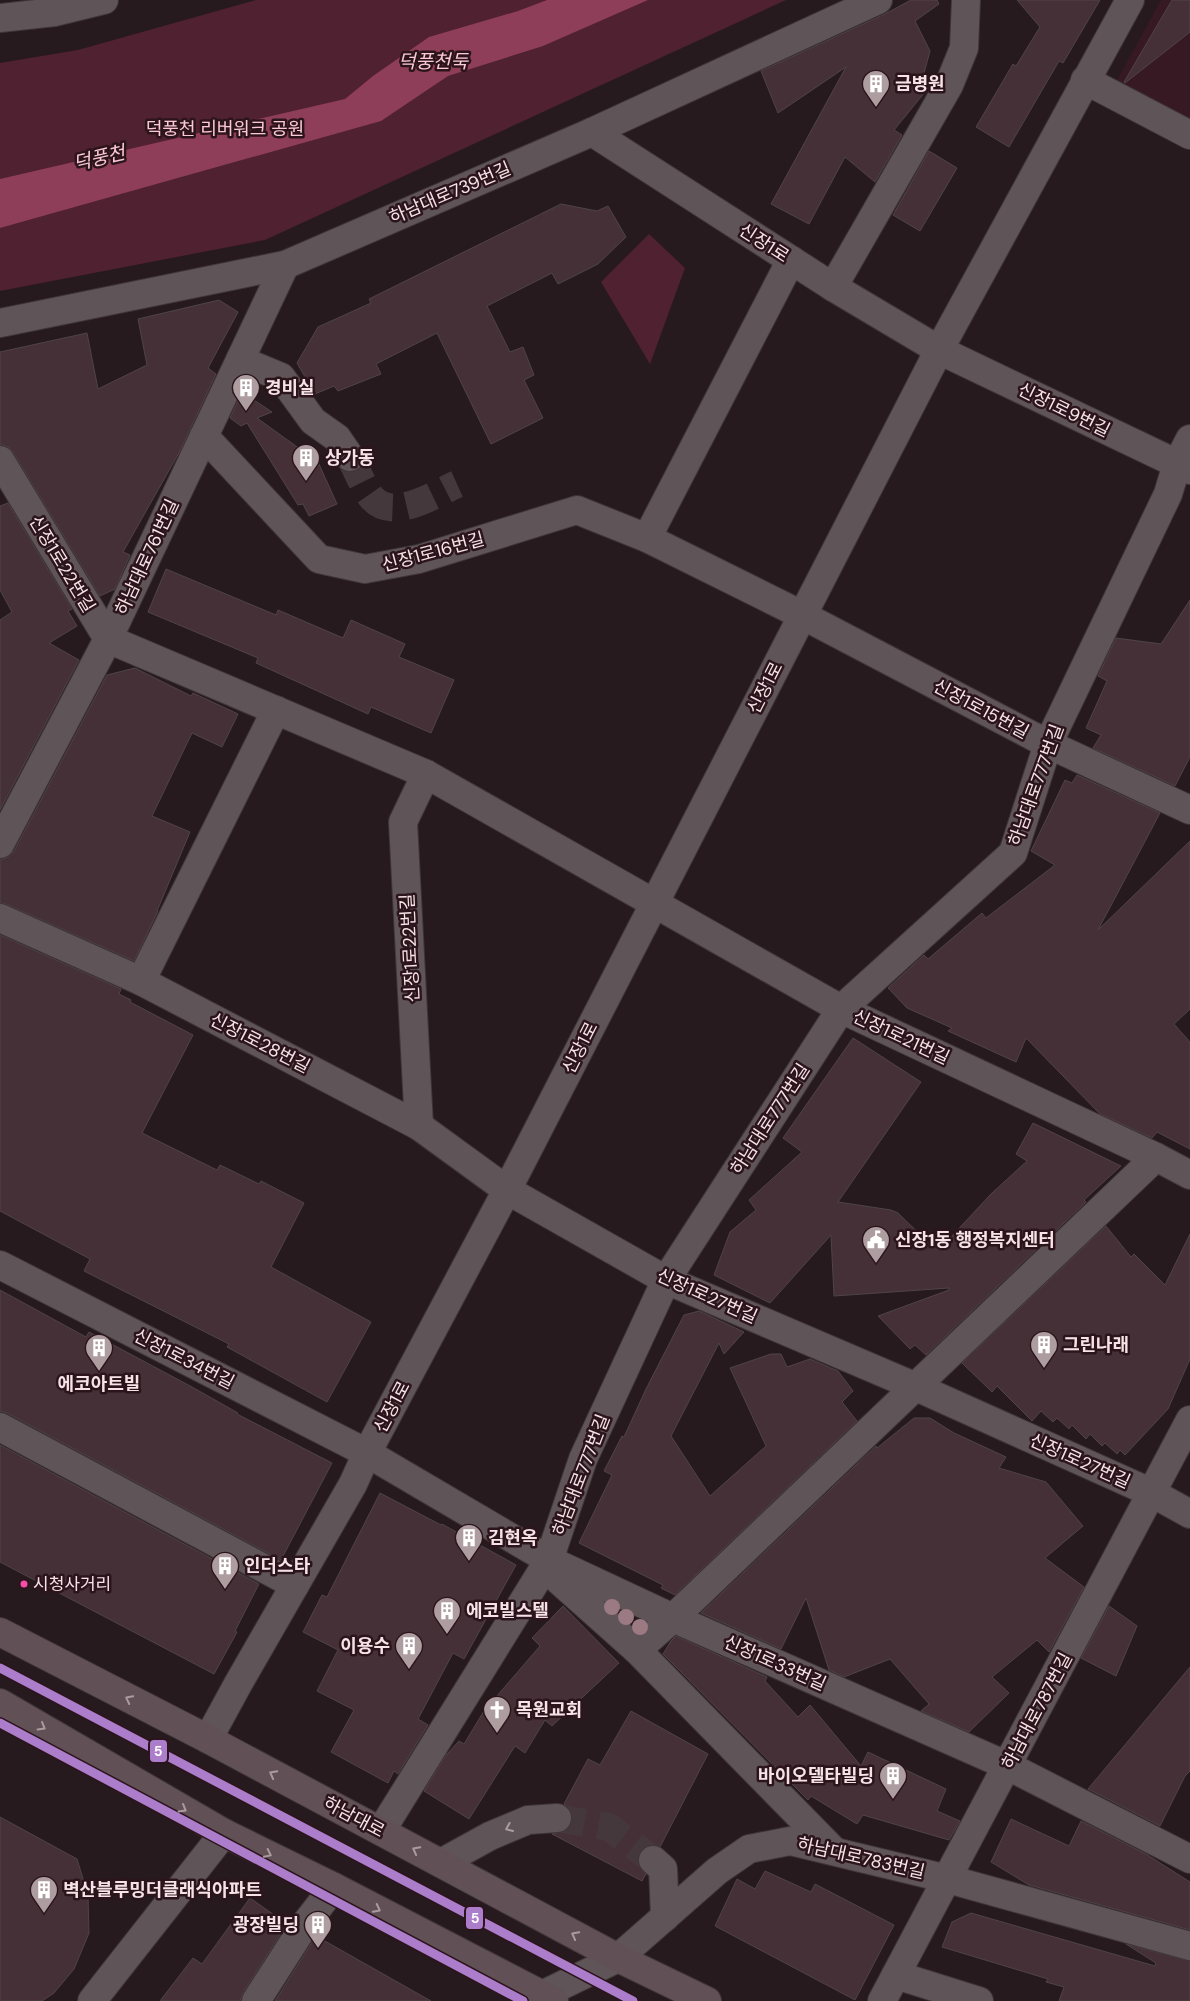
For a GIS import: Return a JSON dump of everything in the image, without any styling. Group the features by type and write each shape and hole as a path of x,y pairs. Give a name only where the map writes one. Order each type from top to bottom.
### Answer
{"main road":[{"name":"하남대로","path":"0,1632 208,1739 618,1958 707,2001"},
{"path":"0,1703 224,1833 334,1887 544,1999"}],"street":[{"path":"0,18 56,12 104,0"},
{"name":"하남대로739번길","path":"0,323 285,264 592,132 878,0"},
{"path":"832,287 949,85 964,48 966,0"},
{"name":"신장1로","path":"208,1739 353,1484 367,1452 507,1190 939,350 1130,0"},
{"path":"1085,80 1190,135"},
{"name":"신장1로","path":"592,132 832,287 939,350"},
{"path":"647,538 791,260"},
{"name":"하남대로761번길","path":"0,844 108,639 285,264"},
{"name":"신장1로9번길","path":"939,350 1183,468"},
{"path":"240,360 281,377 313,421 337,438 350,457"},
{"name":"신장1로16번길","path":"204,436 319,559 365,569 410,560 577,510 647,538 802,615"},
{"name":"하남대로777번길","path":"381,1831 546,1564 583,1459 666,1280 841,1008 1013,852 1048,744 1168,494 1183,468 1190,439"},
{"name":"신장1로22번길","path":"0,460 108,639"},
{"name":"신장1로15번길","path":"802,615 1048,744 1190,810"},
{"path":"108,639 426,774 654,904"},
{"path":"141,982 276,710"},
{"name":"신장1로22번길","path":"419,1126 403,822 426,774"},
{"name":"신장1로21번길","path":"654,904 841,1008 1156,1156 1190,1175"},
{"name":"신장1로28번길","path":"0,918 141,982 419,1126 507,1190"},
{"path":"637,1650 673,1618 1156,1156"},
{"name":"신장1로27번길","path":"507,1190 666,1280 914,1386 1152,1493 1190,1514"},
{"name":"신장1로34번길","path":"0,1265 367,1452"},
{"name":"하남대로787번길","path":"882,2001 1190,1420"},
{"path":"0,1427 295,1585"},
{"name":"신장1로33번길","path":"367,1452 546,1564 1008,1766 1190,1859"},
{"path":"546,1564 637,1650 833,1850"},
{"path":"441,1864 490,1836 528,1820 556,1818"},
{"path":"92,2001 224,1833"},
{"name":"하남대로783번길","path":"544,1999 618,1958 717,1871 749,1849 790,1841 948,1878 1190,1946"},
{"path":"653,1860 663,1869 665,1918"},
{"path":"256,2001 306,1923 334,1887"},
{"path":"618,1958 681,2001"},
{"path":"896,1975 979,2001"}],"shaded area":[{"path":"1161,0 1190,0 1190,143 1126,108 1117,80"}],"green space":[{"name":"덕풍천 리버워크 공원","path":"256,0 786,0 265,240 0,291 0,63 78,50"},
{"path":"649,234 685,268 650,364 601,282"}],"water":[{"name":"덕풍천","path":"547,0 648,0 543,46 448,76 381,121 0,228 0,179 345,99 373,76 429,37 518,11"}],"building":[{"path":"911,0 937,0 939,4 915,21 930,51 924,73 934,81 894,130 902,135 875,182 845,157 809,224 771,204 846,67 778,113 761,71 885,14"},
{"path":"1017,0 1100,0 1063,63 1059,61 1009,147 976,127 1013,64 1016,66 1040,27"},
{"path":"1172,0 1190,0 1190,32 1125,83 1124,82"},
{"path":"929,151 957,168 920,231 893,215"},
{"path":"561,204 597,211 608,206 626,237 598,264 558,284 552,273 487,306 510,352 523,347 534,375 524,380 543,418 491,444 437,333 376,364 381,374 338,391 334,386 315,394 297,363 318,327 371,303 369,299"},
{"path":"219,300 238,312 208,368 216,374 180,451 123,552 130,555 115,589 100,596 13,452 8,447 0,444 0,352 87,333 98,389 147,365 138,319"},
{"name":"상가동","path":"242,392 272,412 257,418 318,462 337,504 309,516 303,504 298,505 247,423 241,426 230,418"},
{"path":"8,503 72,609 68,611 77,626 49,643 79,660 0,810 0,620 12,612 0,590 0,506"},
{"path":"166,569 276,615 278,610 343,638 351,620 405,644 399,657 454,680 431,733 371,707 368,714 256,663 258,658 148,612"},
{"path":"1190,600 1190,757 1175,786 1093,748 1101,735 1086,728 1107,681 1098,676 1116,638 1161,644"},
{"path":"135,668 191,696 193,693 238,714 222,747 192,733 152,816 190,832 158,911 134,961 0,903 0,860 8,857 14,851 107,675"},
{"path":"1077,775 1160,813 1098,930 1190,841 1190,1009 1174,1024 1190,1042 1190,1149 1157,1132 1152,1138 1100,1114 1026,1038 1016,1062 948,1031 952,1028 907,1008 888,988 924,955 928,959 982,913 986,918 1055,865 1031,851 1065,780 1072,783"},
{"path":"0,935 121,989 119,994 131,1000 130,1002 193,1035 142,1133 217,1170 220,1165 259,1184 261,1181 304,1203 271,1267 371,1322 327,1402 227,1347 229,1344 84,1271 90,1259 0,1211"},
{"path":"853,1038 921,1082 838,1202 891,1210 898,1213 934,1248 935,1246 939,1250 991,1194 1027,1161 1016,1154 1033,1123 1121,1166 926,1355 915,1345 910,1349 878,1316 949,1290 949,1288 834,1296 831,1235 770,1303 714,1275 730,1232 756,1210 749,1200 802,1152 783,1138"},
{"path":"1106,1226 1131,1257 1134,1254 1165,1285 1190,1234 1190,1359 1168,1409 1125,1455 1120,1450 1117,1454 1105,1443 1102,1446 1090,1434 1086,1439 1072,1425 1069,1429 1057,1418 1053,1422 1041,1411 1032,1421 997,1386 992,1392 962,1363"},
{"path":"0,1290 86,1337 89,1332 192,1387 237,1414 332,1463 281,1560 7,1413 0,1411"},
{"path":"699,1311 744,1332 724,1354 719,1343 671,1436 710,1496 766,1446 730,1368 771,1354 781,1354 787,1367 810,1359 838,1371 853,1391 842,1402 857,1421 675,1595 661,1588 663,1585 579,1543 612,1475 604,1471 622,1436 624,1437 684,1315"},
{"path":"914,1418 930,1418 954,1433 1006,1457 999,1468 1046,1482 1083,1526 1045,1558 1084,1587 1049,1652 1037,1640 992,1677 1009,1693 969,1732 921,1711 929,1704 890,1659 844,1677 829,1670 806,1598 781,1649 701,1613 876,1446 877,1448"},
{"path":"0,1445 259,1584 235,1631 237,1632 214,1674 0,1562"},
{"path":"380,1493 442,1524 516,1565 464,1659 453,1653 418,1719 428,1725 398,1774 394,1771 388,1783 331,1752 354,1710 317,1691 338,1650 303,1632 322,1595 327,1597"},
{"path":"563,1606 619,1663 552,1726 545,1720 525,1753 515,1746 469,1819 424,1791 446,1755 459,1741 464,1744 484,1711 540,1646 532,1638"},
{"path":"1109,1606 1137,1626 1116,1676 1081,1658"},
{"path":"676,1636 767,1677 765,1681 798,1717 810,1705 861,1766 868,1752 946,1789 937,1811 960,1821 949,1840 863,1815 857,1824 811,1796 808,1800 663,1654"},
{"path":"1190,1667 1190,1771 1185,1776 1160,1826 1088,1789"},
{"path":"631,1711 708,1754 660,1847 649,1845 641,1850 638,1856 638,1864 646,1874 642,1881 552,1834 565,1831 571,1825 572,1816 570,1809 564,1804 588,1759 600,1765"},
{"name":"벽산블루밍더클래식아파트","path":"0,1817 77,1859 88,1895 89,1933 74,1969 54,1993 42,2001 0,2001"},
{"path":"1011,1819 1069,1846 1081,1821 1146,1854 1190,1882 1190,1930 1029,1885 991,1862"},
{"path":"765,1871 811,1892 815,1884 894,1925 855,2000 715,1926 737,1879 755,1889"},
{"path":"250,1898 287,1924 243,1993 240,2001 160,2001 193,1958 202,1964"},
{"path":"971,1913 1155,1966 1156,1963 1126,1944 1190,1961 1190,2001 1059,2001 1064,1987 1046,1982 1048,1979 942,1947 952,1922"},
{"name":"광장빌딩","path":"316,1936 431,2001 275,2001"}],"tunnel":[{"path":"350,457 369,494 381,505 402,507 414,504 457,484"},
{"path":"557,1818 609,1827 653,1860"}],"transit line":[{"name":"5","path":"0,1668 633,2001"},
{"name":"5","path":"0,1723 523,2001"}],"place":[{"name":"금병원","path":"876,108"},
{"name":"경비실","path":"246,412"},
{"name":"상가동","path":"306,482"},
{"name":"신장1동 행정복지센터","path":"876,1264"},
{"name":"그린나래","path":"1044,1369"},
{"name":"에코아트빌","path":"99,1372"},
{"name":"김현옥","path":"469,1562"},
{"name":"시청사거리","path":"24,1584"},
{"name":"인더스타","path":"225,1590"},
{"name":"에코빌스텔","path":"447,1635"},
{"name":"이용수","path":"409,1670"},
{"name":"목원교회","path":"497,1734"},
{"name":"바이오델타빌딩","path":"893,1800"},
{"name":"벽산블루밍더클래식아파트","path":"44,1914"},
{"name":"광장빌딩","path":"318,1949"}],"water label":[{"name":"덕풍천둑","path":"433,61"}]}
